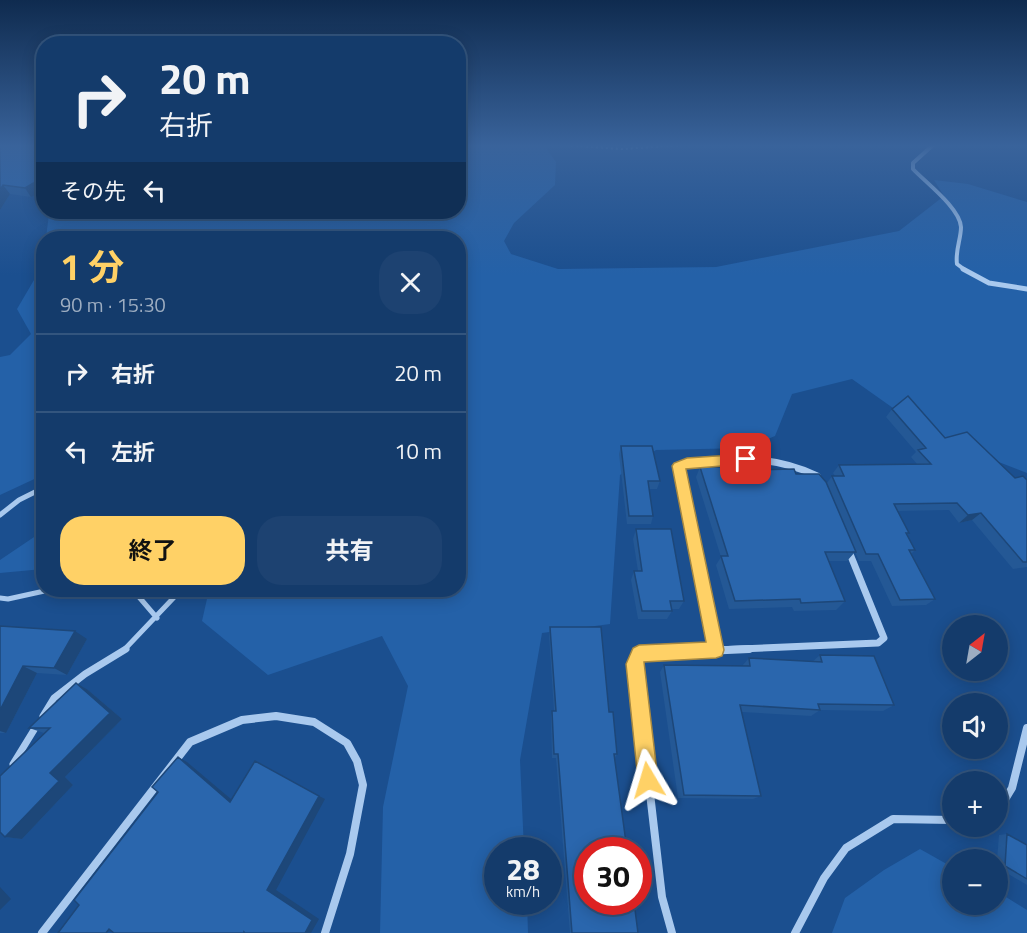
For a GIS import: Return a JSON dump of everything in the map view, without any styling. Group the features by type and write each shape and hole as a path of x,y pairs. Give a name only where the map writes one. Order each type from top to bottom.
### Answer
{"street":[{"path":"933,189 961,224 956,245 957,264 979,279 1001,286 1027,289"},
{"path":"716,650 678,466 746,459 774,459 799,466 817,477 821,483"},
{"path":"672,933 662,897 634,664 639,654 878,643 884,638 846,542"},
{"path":"42,933 190,742 242,720 276,716 314,722 347,743 357,761 363,785 357,821 325,933"},
{"path":"1008,795 1012,788 1027,728"},
{"path":"795,933 824,878 846,848 893,819 942,820"}],"lane":[{"path":"0,515 19,500 36,492"},
{"path":"0,598 8,599 36,593"},
{"path":"139,597 156,618"},
{"path":"8,769 16,761 54,698 85,674 123,652 175,597"}],"shaded area":[{"path":"466,189 551,189 514,223 504,241 511,254 558,269 716,267 899,231 944,196 939,189 983,189 1027,202 1027,473 934,437 852,379 792,394 775,436 746,448 656,450 620,475 610,624 542,633 520,760 523,837 484,837 484,915 527,915 528,933 380,933 383,807 408,686 382,636 268,675 202,621 207,597 466,597 466,231 47,231 48,219 466,219"},
{"path":"36,273 36,478 0,495 0,357 10,355 31,334 17,309"},
{"path":"36,536 36,570 0,573 0,560"},
{"path":"920,849 942,861 942,915 1008,915 1008,898 1027,910 1027,933 832,933 845,898 884,870"}],"building":[{"path":"908,396 945,438 967,432 1015,478 1023,476 1027,480 1027,562 1023,562 981,513 968,515 957,503 894,504 915,550 909,550 935,599 900,600 878,554 866,554 832,476 844,476 839,465 931,464 918,450 926,448 892,409"},
{"path":"621,446 652,446 660,481 648,481 653,516 629,516"},
{"path":"700,467 746,467 747,470 794,469 796,474 819,474 826,482 856,552 825,552 845,601 801,603 800,599 735,601 721,556 728,556"},
{"path":"636,529 671,529 684,601 670,601 672,611 642,611 634,571 642,571"},
{"path":"0,626 75,631 54,668 23,666 0,710"},
{"path":"550,627 601,627 609,712 613,712 617,754 614,754 625,837 574,837 574,915 636,915 638,933 572,933 558,754 554,754 552,711 556,711"},
{"path":"820,655 874,656 894,705 818,704 820,710 740,705 761,796 684,795 664,665 750,666 749,658 822,662"},
{"path":"76,683 110,713 50,773 59,781 5,837 0,832 0,776 50,728 29,728"},
{"path":"178,757 230,802 255,761 319,796 267,890 312,920 305,933 114,933 109,929 106,933 58,933 79,905 74,900 158,792 152,787"},
{"path":"1008,835 1027,845 1027,879 1008,868 1008,849 1006,849"}],"route":[{"path":"648,780 634,664 639,654 716,650 678,466 746,459"}]}
